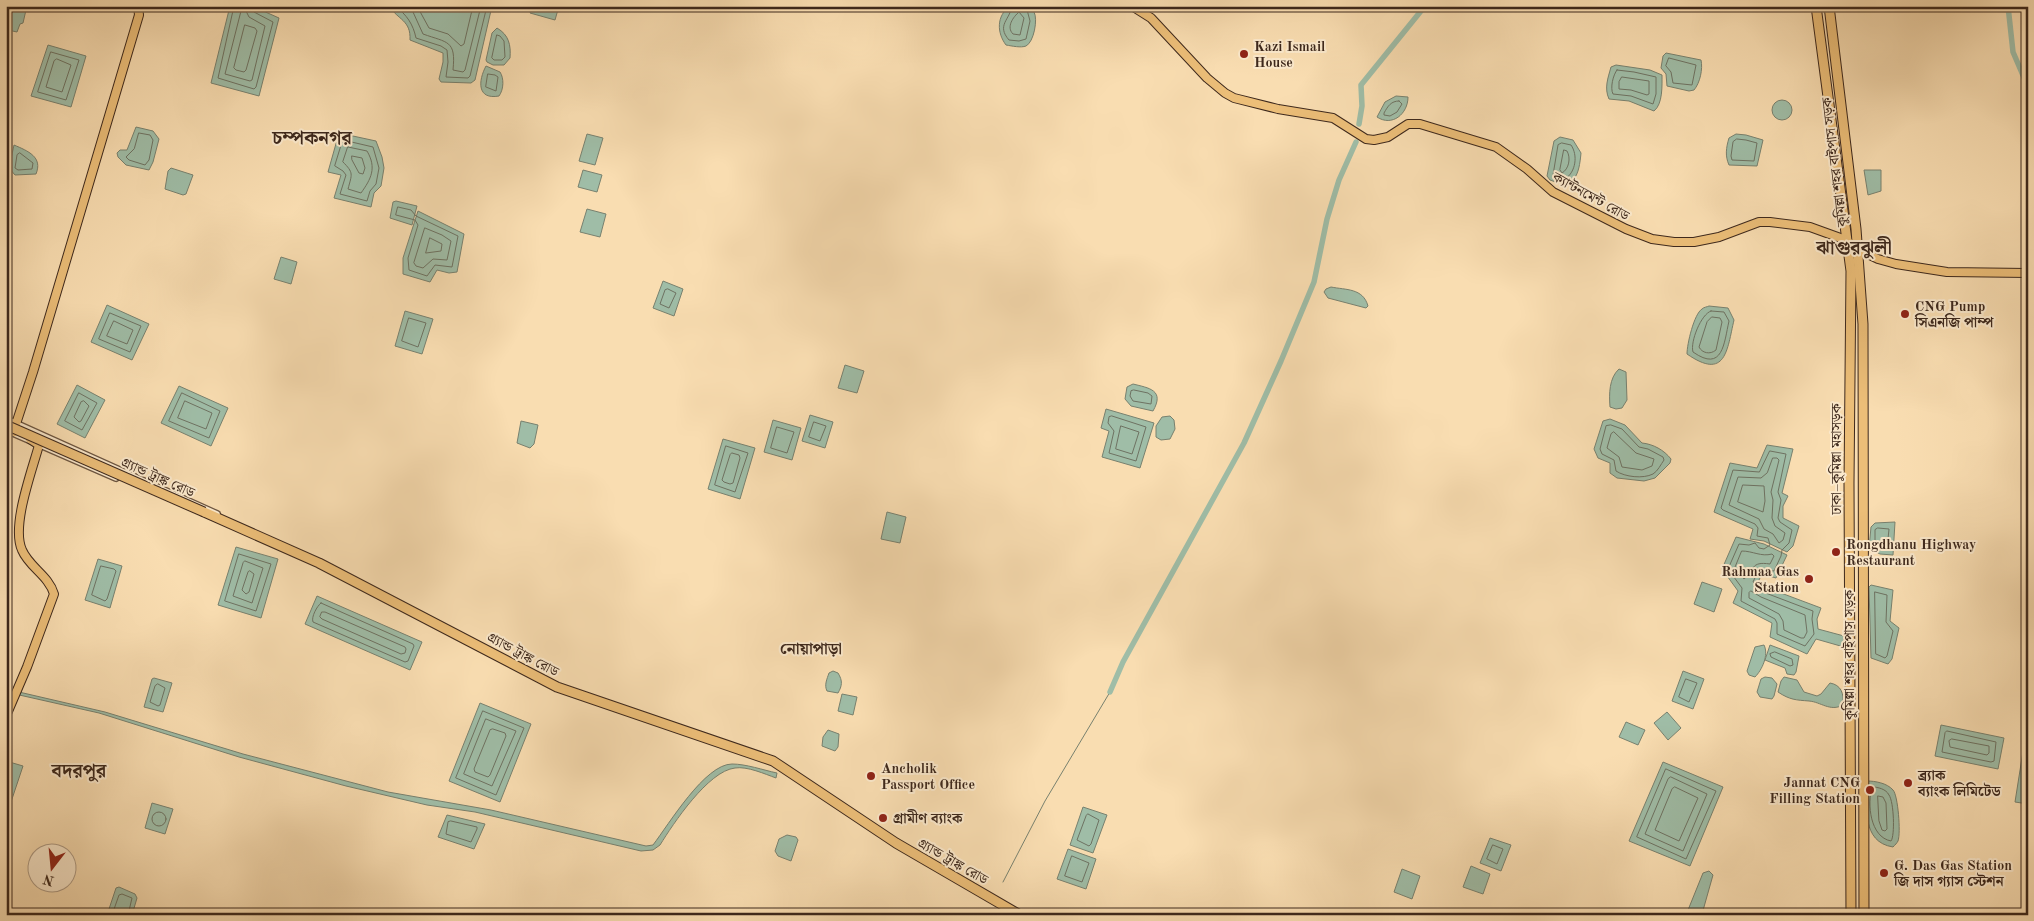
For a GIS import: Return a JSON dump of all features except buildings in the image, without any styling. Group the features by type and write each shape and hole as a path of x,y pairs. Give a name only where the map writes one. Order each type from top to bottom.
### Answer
{"highway":[{"name":"ঢাকা–কুমিল্লা মহাসড়ক","path":"1816,6 1851,280 1849,483 1851,915"},
{"name":"কুমিল্লা শহর বাইপাস সড়ক","path":"1829,6 1858,249 1863,324 1864,915"},
{"name":"গ্র্যান্ড ট্রাঙ্ক রোড","path":"6,425 319,563 557,687 773,761 896,843 1020,915"}],"main road":[{"path":"6,716 48,615 54,594 48,581 23,552 18,525 38,445 14,432 139,15 138,6"},
{"name":"ক্যান্টনমেন্ট রোড","path":"1132,6 1151,18 1207,78 1234,98 1278,109 1334,118 1366,139 1374,140 1388,136 1408,124 1420,124 1496,147 1527,169 1553,192 1626,230 1652,239 1694,242 1719,236 1759,222 1770,222 1810,227 1846,240 1858,249 1878,259 1896,264 1947,272 2028,273"}],"street":[{"path":"6,419 212,511 236,526"},
{"path":"6,430 188,510 236,526"}],"water":[{"path":"14,6 26,10 23,23 20,24 17,32 8,30 7,27"},
{"path":"230,6 252,6 279,18 259,96 211,83"},
{"path":"389,6 492,6 475,80 471,83 441,82 439,79 443,53 410,40 410,33 406,24"},
{"path":"532,6 559,6 555,20 530,13"},
{"path":"1010,6 1029,6 1034,11 1036,20 1034,30 1029,44 1026,46 1006,45 1001,35 1000,20 1005,10"},
{"path":"497,28 507,37 510,49 510,58 504,65 493,65 486,60 492,33"},
{"path":"48,45 86,56 71,107 31,96"},
{"path":"1666,53 1701,60 1702,68 1698,84 1694,90 1689,91 1667,86 1666,74 1661,68 1663,56"},
{"path":"1616,65 1650,70 1662,75 1659,104 1654,111 1629,101 1609,99 1607,91 1608,79 1611,67"},
{"path":"486,66 501,74 503,87 499,96 487,95 481,88 483,72"},
{"path":"1396,96 1408,97 1402,113 1393,120 1383,120 1377,117 1385,102"},
{"path":"1782,100 1789,103 1792,110 1789,117 1782,120 1775,117 1772,110 1775,103"},
{"path":"136,127 153,131 159,139 149,170 126,165 118,157 117,153 120,150 127,150"},
{"path":"339,133 376,141 384,168 381,186 374,193 371,207 334,198 341,175 328,172"},
{"path":"587,134 603,138 595,165 579,161"},
{"path":"1736,134 1763,140 1757,166 1729,165 1726,155 1727,145 1729,138"},
{"path":"1560,137 1573,140 1581,153 1577,174 1570,182 1565,183 1550,180 1547,176 1554,141"},
{"path":"14,145 33,155 38,168 36,174 15,175 9,168"},
{"path":"171,168 193,175 186,194 183,195 165,189 168,171"},
{"path":"583,170 602,175 597,192 578,187"},
{"path":"1864,170 1881,170 1881,191 1868,195"},
{"path":"393,202 417,206 412,225 390,218"},
{"path":"587,209 606,214 600,237 580,232"},
{"path":"418,211 464,234 457,272 449,273 437,270 430,282 403,274 403,258"},
{"path":"281,257 297,262 291,284 274,279"},
{"path":"663,281 683,289 674,316 653,308"},
{"path":"1331,287 1358,293 1366,300 1368,306 1366,308 1328,298 1324,292"},
{"path":"107,305 149,324 132,360 91,342"},
{"path":"1709,306 1728,308 1734,320 1726,351 1717,363 1710,364 1700,362 1687,354 1688,343 1696,317 1702,309"},
{"path":"405,311 433,319 422,354 395,346"},
{"path":"845,365 864,371 857,393 838,388"},
{"path":"1619,369 1626,372 1627,400 1622,408 1616,409 1610,407 1610,392 1611,382"},
{"path":"1133,384 1154,391 1157,398 1153,411 1131,406 1125,399 1127,387"},
{"path":"77,385 105,400 85,438 57,424"},
{"path":"179,386 228,408 211,446 161,423"},
{"path":"1106,409 1154,423 1140,468 1102,457 1109,431 1101,428"},
{"path":"810,415 833,422 825,448 802,441"},
{"path":"1170,416 1174,420 1175,429 1170,439 1161,440 1156,437 1156,426 1162,417"},
{"path":"1610,419 1625,425 1642,443 1662,450 1671,459 1670,463 1655,478 1644,481 1617,478 1610,473 1610,463 1598,458 1594,449 1603,421"},
{"path":"773,420 801,428 792,460 764,452"},
{"path":"521,421 538,425 534,444 530,448 517,443"},
{"path":"723,439 755,448 740,499 708,489"},
{"path":"1767,445 1793,449 1782,493 1788,496 1783,506 1783,518 1799,526 1793,546 1787,552 1764,541 1750,539 1753,529 1714,512 1730,463 1757,468"},
{"path":"887,512 906,517 900,543 881,539"},
{"path":"1895,522 1893,555 1880,554 1869,548 1871,527 1875,523"},
{"path":"1736,537 1764,544 1787,555 1776,578 1762,574 1758,582 1765,587 1821,608 1817,619 1818,629 1844,636 1844,647 1816,639 1807,654 1770,637 1772,623 1733,603 1738,591 1722,569"},
{"path":"236,547 278,559 261,618 218,605"},
{"path":"98,559 122,566 110,608 85,600"},
{"path":"1702,582 1722,589 1714,612 1694,604"},
{"path":"1871,585 1893,590 1890,621 1899,628 1892,659 1888,664 1871,658 1869,587"},
{"path":"317,596 422,642 410,670 305,624"},
{"path":"1764,645 1766,653 1760,670 1755,677 1749,675 1747,671 1755,647"},
{"path":"1770,645 1799,656 1794,675 1787,674 1785,668 1765,660"},
{"path":"833,671 840,676 841,686 838,693 827,691 826,689 829,673"},
{"path":"1683,671 1704,679 1693,709 1672,701"},
{"path":"1765,677 1772,678 1777,684 1772,699 1760,697 1757,692 1761,679"},
{"path":"1784,677 1797,680 1804,692 1817,696 1830,683 1834,684 1841,690 1843,705 1830,707 1786,697 1778,692"},
{"path":"152,679 172,683 163,712 144,707"},
{"path":"6,689 105,712 243,754 388,792 491,810 646,846 653,845 699,784 722,767 737,764 777,773 776,778 745,768 725,771 714,778 692,800 660,845 653,850 641,851 475,812 427,805 346,786 239,757 99,713 6,692"},
{"path":"842,694 857,697 853,715 838,711"},
{"path":"480,703 531,724 500,802 449,781"},
{"path":"1667,712 1681,728 1668,740 1654,723"},
{"path":"1626,722 1645,730 1638,745 1619,737"},
{"path":"1941,725 2004,738 1998,769 1935,756"},
{"path":"828,730 839,734 838,747 835,751 822,746 823,737"},
{"path":"2024,745 2028,745 2028,804 2015,802"},
{"path":"6,761 23,766 10,805 6,803"},
{"path":"1663,762 1723,787 1690,866 1629,841"},
{"path":"1867,781 1884,784 1895,793 1898,806 1899,830 1898,841 1893,847 1883,844 1875,838 1871,831 1867,812"},
{"path":"152,803 173,809 165,834 145,828"},
{"path":"1083,807 1107,815 1093,853 1070,845"},
{"path":"447,815 485,824 474,849 438,837"},
{"path":"787,835 796,837 798,840 791,861 778,856 775,851 779,839"},
{"path":"1490,838 1511,845 1501,871 1480,863"},
{"path":"1068,849 1096,859 1086,889 1057,879"},
{"path":"1471,866 1490,874 1483,894 1463,887"},
{"path":"1402,869 1420,876 1412,899 1394,892"},
{"path":"1709,871 1713,875 1702,914 1686,915 1703,873"},
{"path":"119,887 135,894 137,898 132,915 107,915 116,888"}],"waterway":[{"path":"1359,124 1362,106 1361,85 1425,6"},
{"path":"2008,6 2013,52 2028,87"},
{"path":"1110,692 1123,662 1244,443 1281,361 1314,282 1327,219 1339,180 1356,142"},
{"path":"1003,882 1045,801 1110,692"}],"place":[{"name":"Kazi Ismail House","path":"1244,54"},
{"name":"CNG Pump সিএনজি পাম্প","path":"1905,314"},
{"name":"Rongdhanu Highway Restaurant","path":"1836,552"},
{"name":"Rahmaa Gas Station","path":"1809,579"},
{"name":"Ancholik Passport Office","path":"871,776"},
{"name":"ব্র্যাক ব্যাংক লিমিটেড","path":"1908,783"},
{"name":"Jannat CNG Filling Station","path":"1870,790"},
{"name":"গ্রামীণ ব্যাংক","path":"883,818"},
{"name":"G. Das Gas Station জি দাস গ্যাস স্টেশন","path":"1884,873"}],"district":[{"name":"চম্পকনগর","path":"312,137"},
{"name":"ঝাগুরঝুলী","path":"1854,247"},
{"name":"নোয়াপাড়া","path":"811,648"},
{"name":"বদরপুর","path":"79,770"}]}
